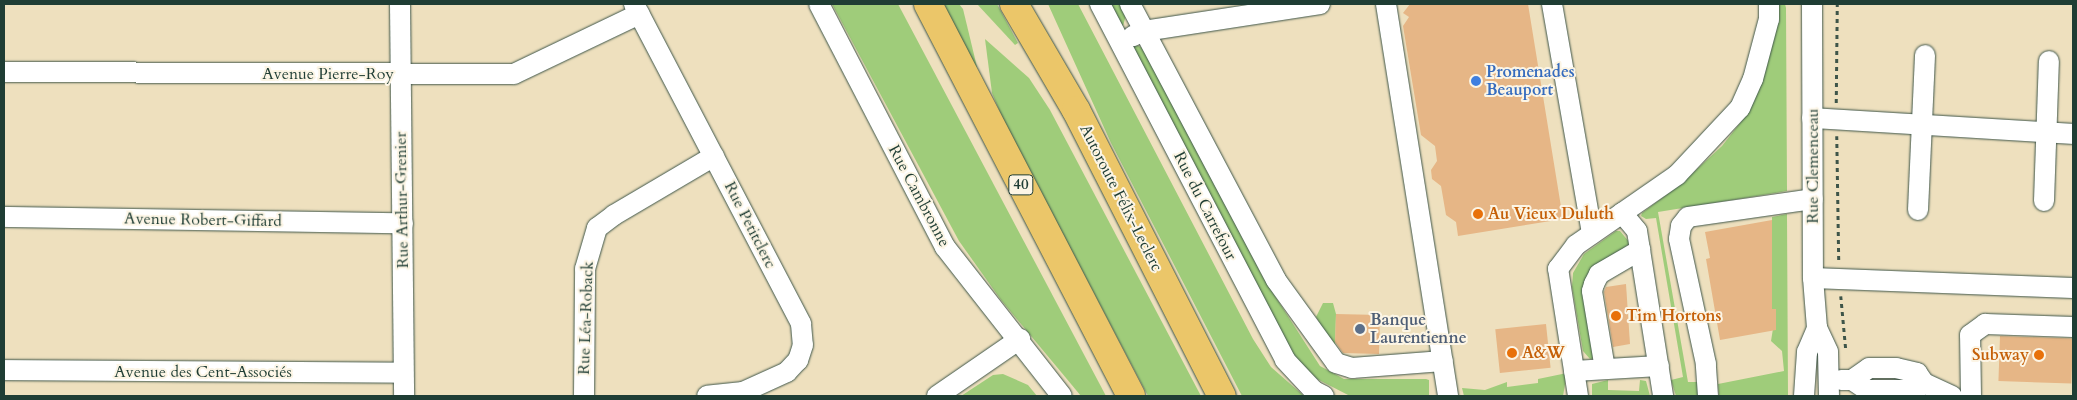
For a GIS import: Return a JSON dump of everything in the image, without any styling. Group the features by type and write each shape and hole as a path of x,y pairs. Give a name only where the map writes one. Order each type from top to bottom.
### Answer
{"highway":[{"name":"40","path":"928,4 1131,396"},
{"name":"Autoroute Félix-Leclerc","path":"1018,9 1076,110 1222,396"}],"street":[{"name":"Rue Arthur-Grenier","path":"400,4 404,396"},
{"name":"Rue Cambronne","path":"819,4 945,247 1020,339 1062,396"},
{"name":"Rue du Carrefour","path":"1100,4 1285,360 1314,392 1324,396"},
{"path":"1130,4 1276,280 1336,362 1352,368 1443,361"},
{"path":"1120,42 1144,31 1320,4"},
{"path":"1386,4 1448,396"},
{"path":"1552,4 1592,234"},
{"path":"1578,396 1558,269 1576,245 1677,175 1740,108 1753,79 1769,19 1769,4"},
{"name":"Rue Clemenceau","path":"1812,4 1813,278 1817,328 1839,384"},
{"name":"Avenue Pierre-Roy","path":"4,72 514,74 637,9"},
{"name":"Rue Petitclerc","path":"637,9 801,324 803,345 798,360 787,372 743,392 707,396"},
{"path":"1918,210 1925,54"},
{"path":"2044,201 2049,61"},
{"path":"1812,118 2073,134"},
{"name":"Rue Léa-Roback","path":"584,396 585,269 597,228 614,215 714,156"},
{"path":"1708,396 1706,364 1679,239 1682,226 1688,217 1813,199"},
{"path":"1622,213 1637,231 1663,396"},
{"name":"Avenue Robert-Giffard","path":"4,217 403,223"},
{"path":"1605,369 1592,291 1594,284 1599,274 1640,250"},
{"path":"1813,278 2073,288"},
{"path":"1971,396 1970,335 1985,324 2073,326"},
{"name":"Rue Clemenceau","path":"1804,396 1807,352 1817,328"},
{"path":"937,396 1020,339"},
{"path":"1574,371 1659,366"},
{"path":"1839,384 1869,368 1896,368 1917,373 1937,391"},
{"name":"Avenue des Cent-Associés","path":"4,370 403,373"}],"path":[{"path":"1836,4 1836,119 1840,278 1839,384"}],"green space":[{"path":"832,4 898,4 1106,396 1081,396 1001,300 959,241"},
{"path":"937,4 959,4 963,9 977,67 974,69"},
{"path":"977,4 997,4 1018,43 1015,45"},
{"path":"1048,4 1078,4 1253,339 1271,367 1304,396 1242,396 1111,143"},
{"path":"1105,4 1121,4 1126,15 1123,26 1118,25"},
{"path":"1776,4 1785,4 1786,8 1787,191 1658,212 1688,382 1699,382 1700,396 1676,396 1671,380 1683,377 1656,218 1646,219 1641,216 1642,213 1682,183 1722,146 1744,118"},
{"path":"985,39 1029,78 1050,110 1201,396 1148,396 1005,124 992,93"},
{"path":"1136,45 1143,48 1264,279 1320,366 1344,379 1426,379 1429,380 1429,396 1350,396 1317,379 1295,359 1133,48"},
{"path":"1787,214 1788,396 1719,396 1718,384 1784,371 1782,351 1771,341 1776,310 1772,309 1772,217"},
{"path":"1616,231 1620,231 1630,243 1601,267 1595,358 1590,359 1583,351 1572,287 1573,273 1584,254"},
{"path":"1323,303 1333,303 1336,314 1335,349 1316,317"},
{"path":"1567,373 1563,396 1464,396 1462,388 1485,390 1507,382 1507,387 1538,383 1538,379"},
{"path":"1003,374 1028,385 1037,396 961,396 993,375"},
{"path":"1608,380 1608,390 1639,391 1640,380 1646,381 1650,396 1592,396 1592,384"}],"building":[{"name":"Promenades Beauport","path":"1410,4 1528,4 1563,219 1458,236 1456,222 1446,215 1441,186 1432,179 1431,170 1437,161 1435,146 1421,135 1403,26 1409,17 1403,13"},
{"path":"1772,220 1772,309 1776,309 1776,330 1720,340 1706,259 1710,258 1705,232"},
{"name":"Tim Hortons","path":"1626,284 1630,344 1613,347 1604,292 1606,287"},
{"path":"1336,314 1380,315 1379,354 1343,353 1335,342"},
{"path":"1546,324 1551,368 1500,373 1495,329"},
{"path":"2000,336 2073,339 2071,384 1998,381"}],"place":[{"name":"Promenades Beauport","path":"1476,81"},
{"name":"Au Vieux Duluth","path":"1478,214"},
{"name":"Tim Hortons","path":"1616,316"},
{"name":"Banque Laurentienne","path":"1360,329"},
{"name":"A&W","path":"1512,353"},
{"name":"Subway","path":"2039,355"}]}
